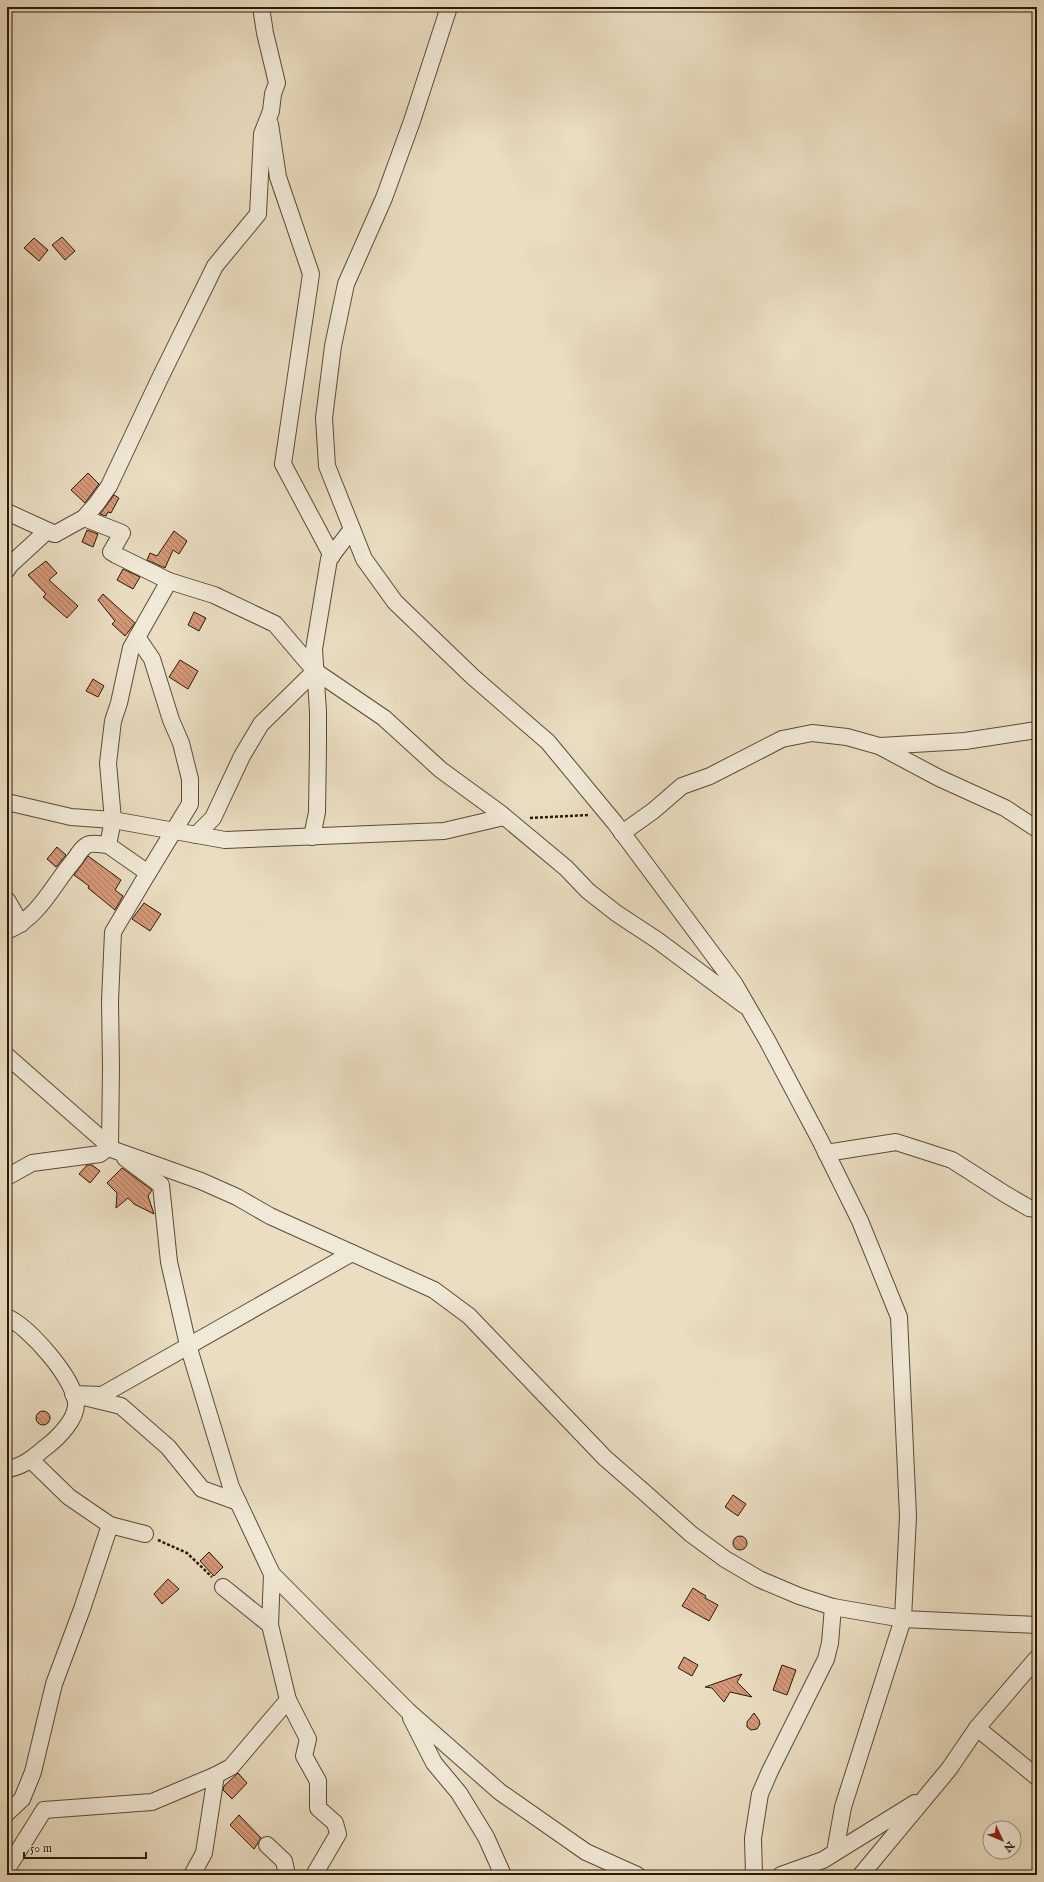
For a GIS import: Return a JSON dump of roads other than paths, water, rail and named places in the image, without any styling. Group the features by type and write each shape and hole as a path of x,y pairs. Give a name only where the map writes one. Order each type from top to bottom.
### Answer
{"street":[{"path":"7,570 24,551 46,531 55,534 84,518 109,486 215,266 258,214 262,134 269,116 277,84 264,33 261,7"},
{"path":"449,7 412,121 387,191 346,284 333,346 324,418 327,466 364,559 395,602 473,676 548,742 622,833 734,983 826,1153 860,1221 899,1317 908,1516 903,1619 843,1807 835,1852"},
{"path":"269,116 278,177 311,274 283,464 332,556"},
{"path":"7,512 55,534"},
{"path":"84,518 122,533 111,552 170,581 214,595 275,624 315,671 384,718 441,770 508,821 566,868 588,891 616,913 656,940 748,1008"},
{"path":"312,837 317,812 318,712 315,671 315,642 329,559 352,529"},
{"path":"108,845 113,820 108,763 113,721 119,703 131,648 170,581"},
{"path":"112,1148 110,1001 113,932 190,804 190,779 181,743 171,720 152,659 137,637"},
{"path":"196,835 213,818 242,756 261,724 315,671"},
{"path":"879,746 966,741 1005,737 1037,730"},
{"path":"622,833 653,811 682,786 710,776 782,739 812,733 847,737 879,746 939,778 1005,808 1037,829"},
{"path":"7,802 71,817 113,820 225,840 444,831 508,821"},
{"path":"7,931 21,924 35,912 51,892 62,873 86,846 92,844 108,845 148,873"},
{"path":"7,900 21,924"},
{"path":"7,1056 112,1148 161,1185 169,1262 188,1345 231,1487 272,1574 408,1711 500,1792 586,1852 637,1875"},
{"path":"826,1153 896,1142 952,1160 1029,1208 1037,1209"},
{"path":"7,1177 32,1163 100,1154 112,1148 201,1181 237,1197 270,1216 434,1290 469,1316 605,1458 691,1534 713,1550 759,1579 799,1596 833,1607 903,1619 1037,1624"},
{"path":"73,1394 102,1395 352,1253"},
{"path":"7,1317 15,1321 34,1336 71,1386 76,1404 73,1416 50,1444 31,1460 15,1468 7,1469"},
{"path":"73,1394 121,1406 168,1447 202,1489 238,1502"},
{"path":"31,1460 69,1497 110,1525 145,1534"},
{"path":"7,1813 22,1800 28,1786 54,1684 82,1609 110,1525"},
{"path":"272,1574 270,1625 288,1700 308,1739 304,1756 318,1781 318,1808 335,1823 338,1834 314,1875"},
{"path":"223,1587 270,1625"},
{"path":"754,1875 753,1838 760,1794 826,1659 830,1643 833,1607"},
{"path":"861,1875 949,1769 977,1728 1037,1658"},
{"path":"7,1869 44,1810 152,1802 216,1775 231,1767 288,1700"},
{"path":"408,1711 434,1763 459,1793 486,1837 503,1875"},
{"path":"977,1728 1037,1777"},
{"path":"192,1875 204,1853 216,1775"},
{"path":"781,1875 823,1860 927,1795"},
{"path":"267,1845 284,1861 287,1875"}]}
